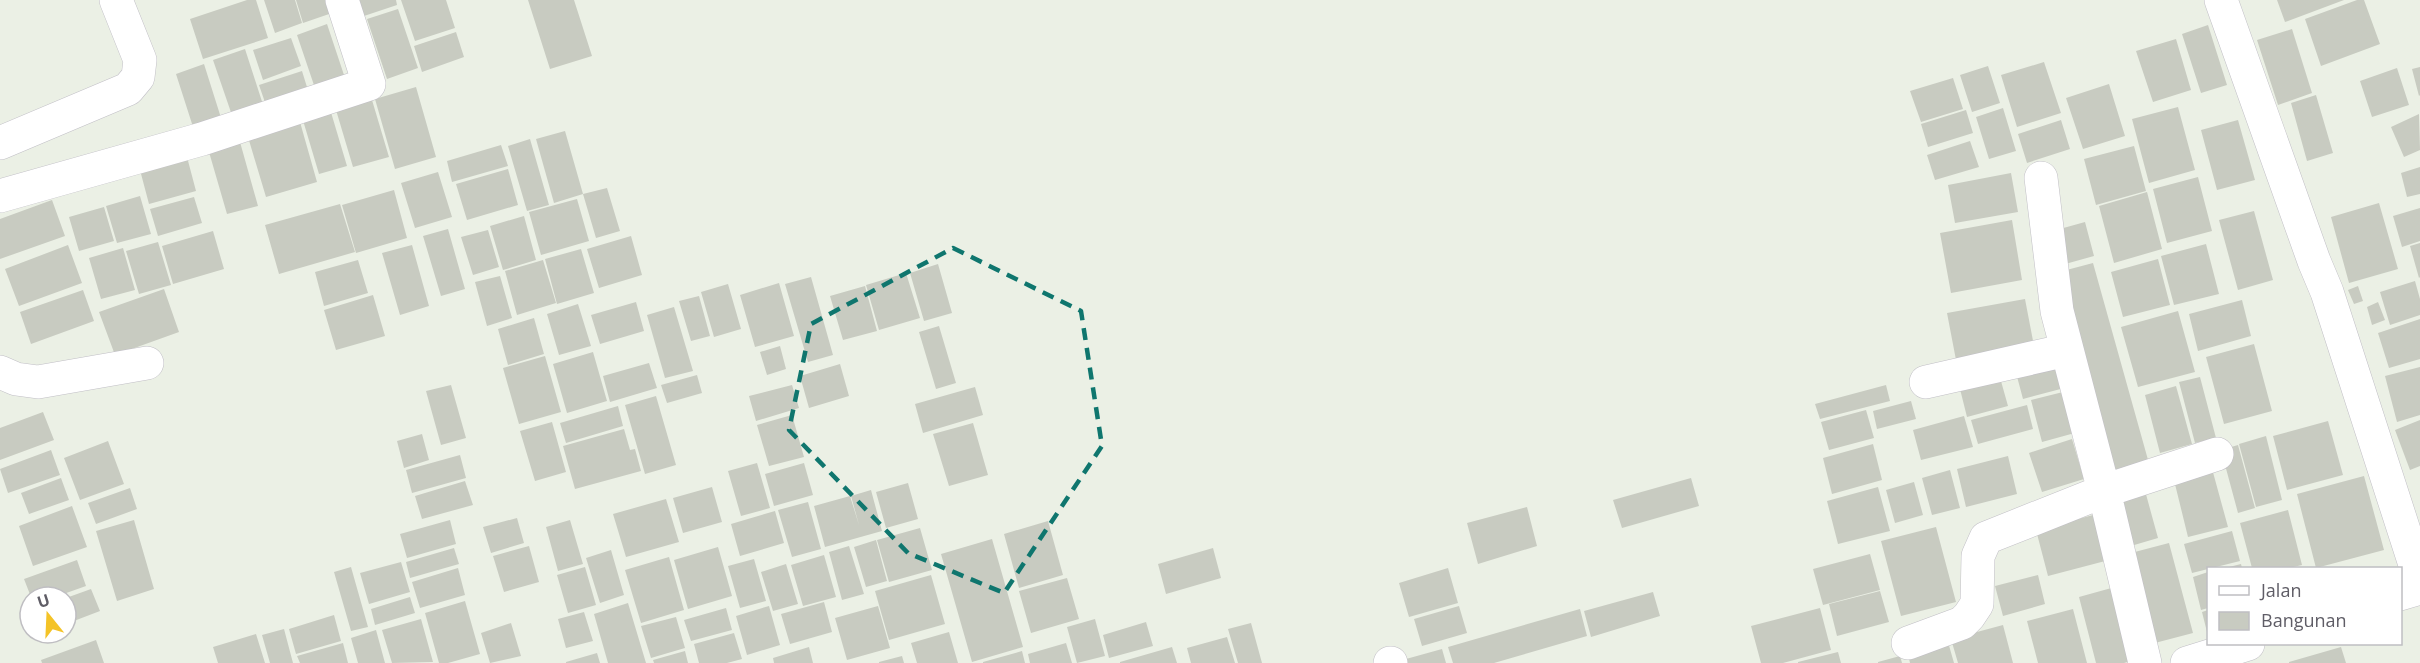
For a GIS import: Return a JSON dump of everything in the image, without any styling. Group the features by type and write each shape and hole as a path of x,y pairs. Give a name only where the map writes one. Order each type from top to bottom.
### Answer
{"street":[{"path":"0,143 129,88 138,77 140,60 116,0"},
{"path":"0,196 202,139 369,84 342,0"},
{"path":"2222,0 2327,292 2420,580"},
{"path":"2041,178 2057,311 2104,491 2145,663"},
{"path":"1926,382 2067,350"},
{"path":"0,372 16,379 38,382 147,363"},
{"path":"1908,643 1962,623 1969,616 1977,604 1978,556 1986,538 2104,491 2217,454"},
{"path":"2402,593 2420,588"},
{"path":"2187,663 2245,645"}],"highlighted area":[{"path":"953,248 1081,311 1102,446 1004,593 908,553 789,430 811,324"}],"building":[{"path":"247,0 256,0 268,38 203,59 190,19"},
{"path":"264,0 295,0 302,23 275,33"},
{"path":"296,0 327,0 332,13 303,23"},
{"path":"358,0 396,0 397,5 364,16"},
{"path":"401,0 446,0 455,28 415,41"},
{"path":"528,0 574,0 592,56 550,69"},
{"path":"2277,0 2344,0 2285,22"},
{"path":"2357,0 2364,0 2380,44 2321,66 2305,19"},
{"path":"398,9 418,68 387,79 367,19"},
{"path":"327,24 347,84 317,94 297,35"},
{"path":"2208,25 2227,85 2201,93 2182,34"},
{"path":"2292,29 2312,93 2278,105 2257,40"},
{"path":"456,32 464,57 422,72 414,46"},
{"path":"291,38 301,66 263,80 253,50"},
{"path":"2176,39 2191,90 2153,102 2136,51"},
{"path":"245,49 266,114 235,124 213,60"},
{"path":"2044,62 2061,113 2017,127 2001,75"},
{"path":"204,64 222,121 194,130 176,74"},
{"path":"1988,66 2000,103 1972,112 1960,75"},
{"path":"2420,67 2420,95 2419,96 2412,69"},
{"path":"2397,68 2409,105 2372,117 2360,81"},
{"path":"302,71 311,100 269,114 259,85"},
{"path":"1953,78 1963,109 1921,122 1910,91"},
{"path":"2109,84 2125,136 2083,149 2066,98"},
{"path":"416,87 436,157 395,169 375,99"},
{"path":"2316,95 2333,153 2307,161 2291,103"},
{"path":"372,100 389,157 353,167 336,110"},
{"path":"2178,107 2195,170 2149,183 2132,119"},
{"path":"2003,108 2016,151 1989,159 1976,117"},
{"path":"330,109 347,166 319,174 302,117"},
{"path":"1966,110 1973,133 1928,147 1921,124"},
{"path":"2419,114 2420,150 2404,157 2391,127"},
{"path":"2061,120 2070,149 2027,163 2018,134"},
{"path":"2238,120 2255,180 2217,190 2201,130"},
{"path":"300,122 317,182 266,197 248,137"},
{"path":"565,131 583,194 554,203 536,139"},
{"path":"530,139 549,205 527,211 508,146"},
{"path":"1970,141 1979,167 1935,180 1927,155"},
{"path":"240,142 258,206 227,214 209,152"},
{"path":"501,145 508,166 452,182 447,161"},
{"path":"2134,146 2146,191 2096,205 2084,159"},
{"path":"187,157 196,191 149,204 140,170"},
{"path":"2420,167 2420,194 2407,197 2401,173"},
{"path":"508,169 518,205 467,220 456,184"},
{"path":"438,172 452,217 415,228 401,183"},
{"path":"2011,173 2018,212 1955,223 1948,185"},
{"path":"2198,177 2212,231 2167,243 2153,189"},
{"path":"607,188 620,231 596,238 583,194"},
{"path":"394,190 407,238 356,253 342,205"},
{"path":"2147,192 2162,249 2114,263 2099,206"},
{"path":"140,196 151,234 117,243 106,206"},
{"path":"194,197 202,223 158,236 150,209"},
{"path":"577,199 589,241 541,255 529,212"},
{"path":"52,200 65,236 0,259 0,219"},
{"path":"2379,203 2398,269 2349,283 2331,217"},
{"path":"340,204 355,252 279,274 265,225"},
{"path":"104,207 114,241 79,251 69,217"},
{"path":"2420,208 2420,241 2402,247 2393,216"},
{"path":"2254,211 2273,280 2238,290 2219,220"},
{"path":"524,216 536,260 503,270 490,226"},
{"path":"2012,220 2022,280 1951,293 1940,233"},
{"path":"2085,222 2094,256 2058,266 2049,232"},
{"path":"448,229 465,289 441,296 423,236"},
{"path":"488,230 499,267 473,275 461,237"},
{"path":"213,231 224,269 173,284 162,246"},
{"path":"631,236 642,275 599,288 587,249"},
{"path":"158,242 171,285 139,294 126,251"},
{"path":"2420,243 2420,277 2419,278 2410,246"},
{"path":"2206,244 2219,294 2174,305 2161,256"},
{"path":"68,245 82,283 19,306 5,269"},
{"path":"412,245 429,306 400,315 382,253"},
{"path":"123,248 135,290 101,299 89,258"},
{"path":"581,249 594,293 557,304 545,259"},
{"path":"2158,259 2170,305 2123,317 2111,272"},
{"path":"358,260 368,293 324,306 315,272"},
{"path":"543,260 556,303 517,315 505,271"},
{"path":"2093,263 2150,467 2109,478 2059,272"},
{"path":"938,264 952,313 924,321 910,273"},
{"path":"906,273 920,318 879,330 866,285"},
{"path":"500,276 512,318 487,326 475,282"},
{"path":"811,277 833,355 808,362 785,284"},
{"path":"2415,281 2420,299 2420,315 2390,325 2380,292"},
{"path":"779,283 794,336 755,347 740,295"},
{"path":"728,284 741,329 714,337 701,292"},
{"path":"865,286 877,331 843,340 830,296"},
{"path":"2358,286 2363,301 2354,304 2348,290"},
{"path":"164,289 179,332 115,355 99,312"},
{"path":"83,290 94,321 31,344 20,312"},
{"path":"373,295 385,336 336,350 324,310"},
{"path":"699,296 710,336 691,341 679,301"},
{"path":"2025,299 2034,346 1956,360 1947,313"},
{"path":"2242,300 2251,336 2198,351 2189,314"},
{"path":"636,302 644,331 600,344 591,315"},
{"path":"2378,302 2385,320 2372,325 2367,307"},
{"path":"578,304 591,346 559,355 547,314"},
{"path":"674,307 693,371 665,378 647,315"},
{"path":"2178,311 2195,372 2138,387 2121,327"},
{"path":"534,318 544,354 508,365 498,329"},
{"path":"2420,319 2420,359 2389,368 2378,333"},
{"path":"939,326 956,383 936,389 919,332"},
{"path":"2254,344 2272,411 2224,424 2206,357"},
{"path":"780,346 786,369 767,375 760,352"},
{"path":"593,352 607,401 567,413 553,364"},
{"path":"545,356 561,412 519,424 503,368"},
{"path":"2064,356 2072,386 2023,399 2015,369"},
{"path":"649,363 657,388 610,402 603,376"},
{"path":"840,364 849,396 809,408 800,376"},
{"path":"2420,367 2420,415 2397,422 2385,376"},
{"path":"1999,374 2008,406 1967,417 1959,385"},
{"path":"697,375 702,393 667,403 661,385"},
{"path":"2200,377 2216,438 2195,443 2179,382"},
{"path":"451,385 466,438 441,445 426,391"},
{"path":"792,385 799,408 756,421 749,396"},
{"path":"1886,385 1890,401 1820,419 1815,404"},
{"path":"2176,386 2192,444 2160,453 2145,395"},
{"path":"975,387 983,415 923,433 915,404"},
{"path":"2071,390 2082,431 2042,442 2031,400"},
{"path":"656,396 676,465 645,474 625,405"},
{"path":"1911,401 1916,419 1877,429 1873,411"},
{"path":"2027,405 2033,429 1978,444 1971,420"},
{"path":"618,406 623,426 566,443 560,423"},
{"path":"1866,410 1874,438 1829,450 1821,422"},
{"path":"43,412 54,440 0,460 0,428"},
{"path":"792,415 804,457 769,466 757,425"},
{"path":"1964,416 1973,447 1921,460 1913,430"},
{"path":"2420,420 2420,466 2410,470 2395,430"},
{"path":"2328,421 2343,475 2287,490 2273,436"},
{"path":"552,422 566,472 535,481 520,431"},
{"path":"973,423 988,475 949,486 933,434"},
{"path":"624,429 630,450 635,449 641,471 575,489 563,446"},
{"path":"422,434 429,460 404,468 397,441"},
{"path":"2266,436 2282,500 2256,507 2239,444"},
{"path":"2072,439 2084,479 2042,492 2029,453"},
{"path":"108,441 124,484 80,500 64,458"},
{"path":"1873,444 1882,480 1832,494 1823,458"},
{"path":"2238,445 2255,508 2238,513 2221,450"},
{"path":"51,450 60,475 8,493 0,469"},
{"path":"460,455 466,478 412,493 406,470"},
{"path":"2008,456 2017,494 1966,507 1957,469"},
{"path":"757,463 770,508 741,516 728,471"},
{"path":"804,463 813,495 774,506 765,474"},
{"path":"2211,465 2228,527 2188,537 2173,476"},
{"path":"1950,470 1960,508 1932,515 1922,478"},
{"path":"2364,476 2384,550 2316,567 2297,494"},
{"path":"61,478 69,500 29,514 21,493"},
{"path":"1691,478 1699,506 1622,528 1613,500"},
{"path":"465,481 473,505 422,519 415,496"},
{"path":"1914,482 1923,515 1895,523 1886,490"},
{"path":"908,483 918,519 886,528 876,492"},
{"path":"712,487 722,522 683,533 673,498"},
{"path":"1878,487 1890,531 1838,544 1827,501"},
{"path":"2144,487 2158,538 2124,548 2110,496"},
{"path":"130,488 137,509 96,524 88,503"},
{"path":"871,490 882,531 825,547 814,506 850,496 859,525 851,496"},
{"path":"666,499 679,542 626,557 613,514"},
{"path":"808,502 821,549 792,557 778,510"},
{"path":"72,506 87,547 33,566 19,526"},
{"path":"1527,507 1537,546 1478,564 1467,523"},
{"path":"2288,510 2302,565 2252,567 2240,523"},
{"path":"775,511 784,543 740,556 731,524"},
{"path":"2097,514 2109,560 2048,576 2036,530"},
{"path":"517,518 524,543 491,553 483,527"},
{"path":"134,520 154,589 117,601 96,531"},
{"path":"450,520 456,544 407,558 400,534"},
{"path":"570,520 583,564 558,571 546,527"},
{"path":"1048,521 1063,575 1019,588 1004,534"},
{"path":"1936,527 1956,602 1901,616 1881,541"},
{"path":"920,528 932,570 889,582 877,540"},
{"path":"2232,531 2240,561 2207,567 2207,569 2192,573 2184,544"},
{"path":"992,539 1023,647 972,662 941,554"},
{"path":"876,540 887,581 866,587 854,547"},
{"path":"2169,543 2193,633 2151,644 2127,554"},
{"path":"529,546 539,582 504,592 493,556"},
{"path":"849,546 864,594 842,600 829,552"},
{"path":"718,547 732,596 688,609 674,560"},
{"path":"454,548 459,564 410,578 406,562"},
{"path":"1213,548 1221,578 1166,594 1158,564"},
{"path":"611,550 624,595 600,603 586,558"},
{"path":"1870,554 1880,590 1823,605 1813,569"},
{"path":"824,555 836,597 803,606 791,565"},
{"path":"669,557 684,610 641,623 625,570"},
{"path":"754,559 766,601 740,608 728,566"},
{"path":"77,560 86,586 78,589 78,585 26,585 24,579"},
{"path":"401,562 410,592 369,604 360,573"},
{"path":"786,564 798,604 773,611 761,572"},
{"path":"351,567 368,627 351,631 334,572"},
{"path":"585,567 596,605 568,613 557,575"},
{"path":"458,568 465,595 420,608 412,582"},
{"path":"1448,568 1458,603 1409,617 1399,583"},
{"path":"2207,572 2207,608 2201,610 2193,577"},
{"path":"931,575 945,624 889,640 875,591"},
{"path":"2038,575 2045,604 2003,616 1995,586"},
{"path":"1067,578 1079,619 1031,633 1019,591"},
{"path":"2115,587 2134,660 2124,663 2096,663 2079,597"},
{"path":"91,589 100,611 78,619 78,594"},
{"path":"1880,591 1889,622 1837,636 1829,604"},
{"path":"1653,592 1660,616 1591,637 1584,611"},
{"path":"410,597 415,613 375,625 371,609"},
{"path":"465,601 480,654 448,663 439,663 425,613"},
{"path":"824,602 832,632 790,644 781,614"},
{"path":"628,603 646,663 608,663 594,614"},
{"path":"769,606 780,645 747,655 736,616"},
{"path":"878,606 890,648 847,660 835,618"},
{"path":"1459,606 1467,633 1422,646 1414,619"},
{"path":"726,608 732,630 691,641 684,620"},
{"path":"1820,608 1831,650 1783,663 1761,663 1751,626"},
{"path":"1580,609 1587,636 1494,663 1453,663 1448,647"},
{"path":"2073,609 2087,663 2038,663 2027,621"},
{"path":"2207,610 2207,632 2202,612"},
{"path":"584,612 593,641 566,648 558,619"},
{"path":"334,615 341,641 296,654 289,629"},
{"path":"676,617 685,648 651,658 641,626"},
{"path":"421,619 433,662 392,663 382,630"},
{"path":"1095,619 1105,656 1077,663 1067,627"},
{"path":"1146,622 1153,646 1109,658 1103,635"},
{"path":"511,623 521,656 490,663 481,633"},
{"path":"1251,623 1262,663 1238,663 1228,629"},
{"path":"2003,625 2013,663 1958,663 1951,639"},
{"path":"284,629 293,663 270,663 262,635"},
{"path":"376,630 385,663 358,663 351,638"},
{"path":"949,632 958,663 917,663 911,643"},
{"path":"734,633 742,659 727,663 699,663 694,644"},
{"path":"256,634 265,663 218,663 213,647"},
{"path":"1946,635 1954,663 1910,663 1906,645"},
{"path":"1227,637 1235,663 1191,663 1187,648"},
{"path":"96,640 104,663 42,663 41,660"},
{"path":"343,643 348,663 300,663 297,656"},
{"path":"1066,643 1072,663 1030,663 1028,654"},
{"path":"809,647 813,663 774,663 773,658"},
{"path":"1172,647 1177,663 1120,663 1120,662"},
{"path":"2341,647 2346,663 2289,663 2289,662"},
{"path":"1442,649 1446,663 1407,663 1406,659"},
{"path":"685,651 688,663 654,663 653,660"},
{"path":"1022,651 1025,663 983,663 983,662"},
{"path":"1838,652 1841,663 1798,663 1798,662"},
{"path":"597,653 600,663 566,663 566,662"},
{"path":"902,656 904,663 879,663 879,662"},
{"path":"1900,656 1902,663 1878,663 1878,662"}]}
